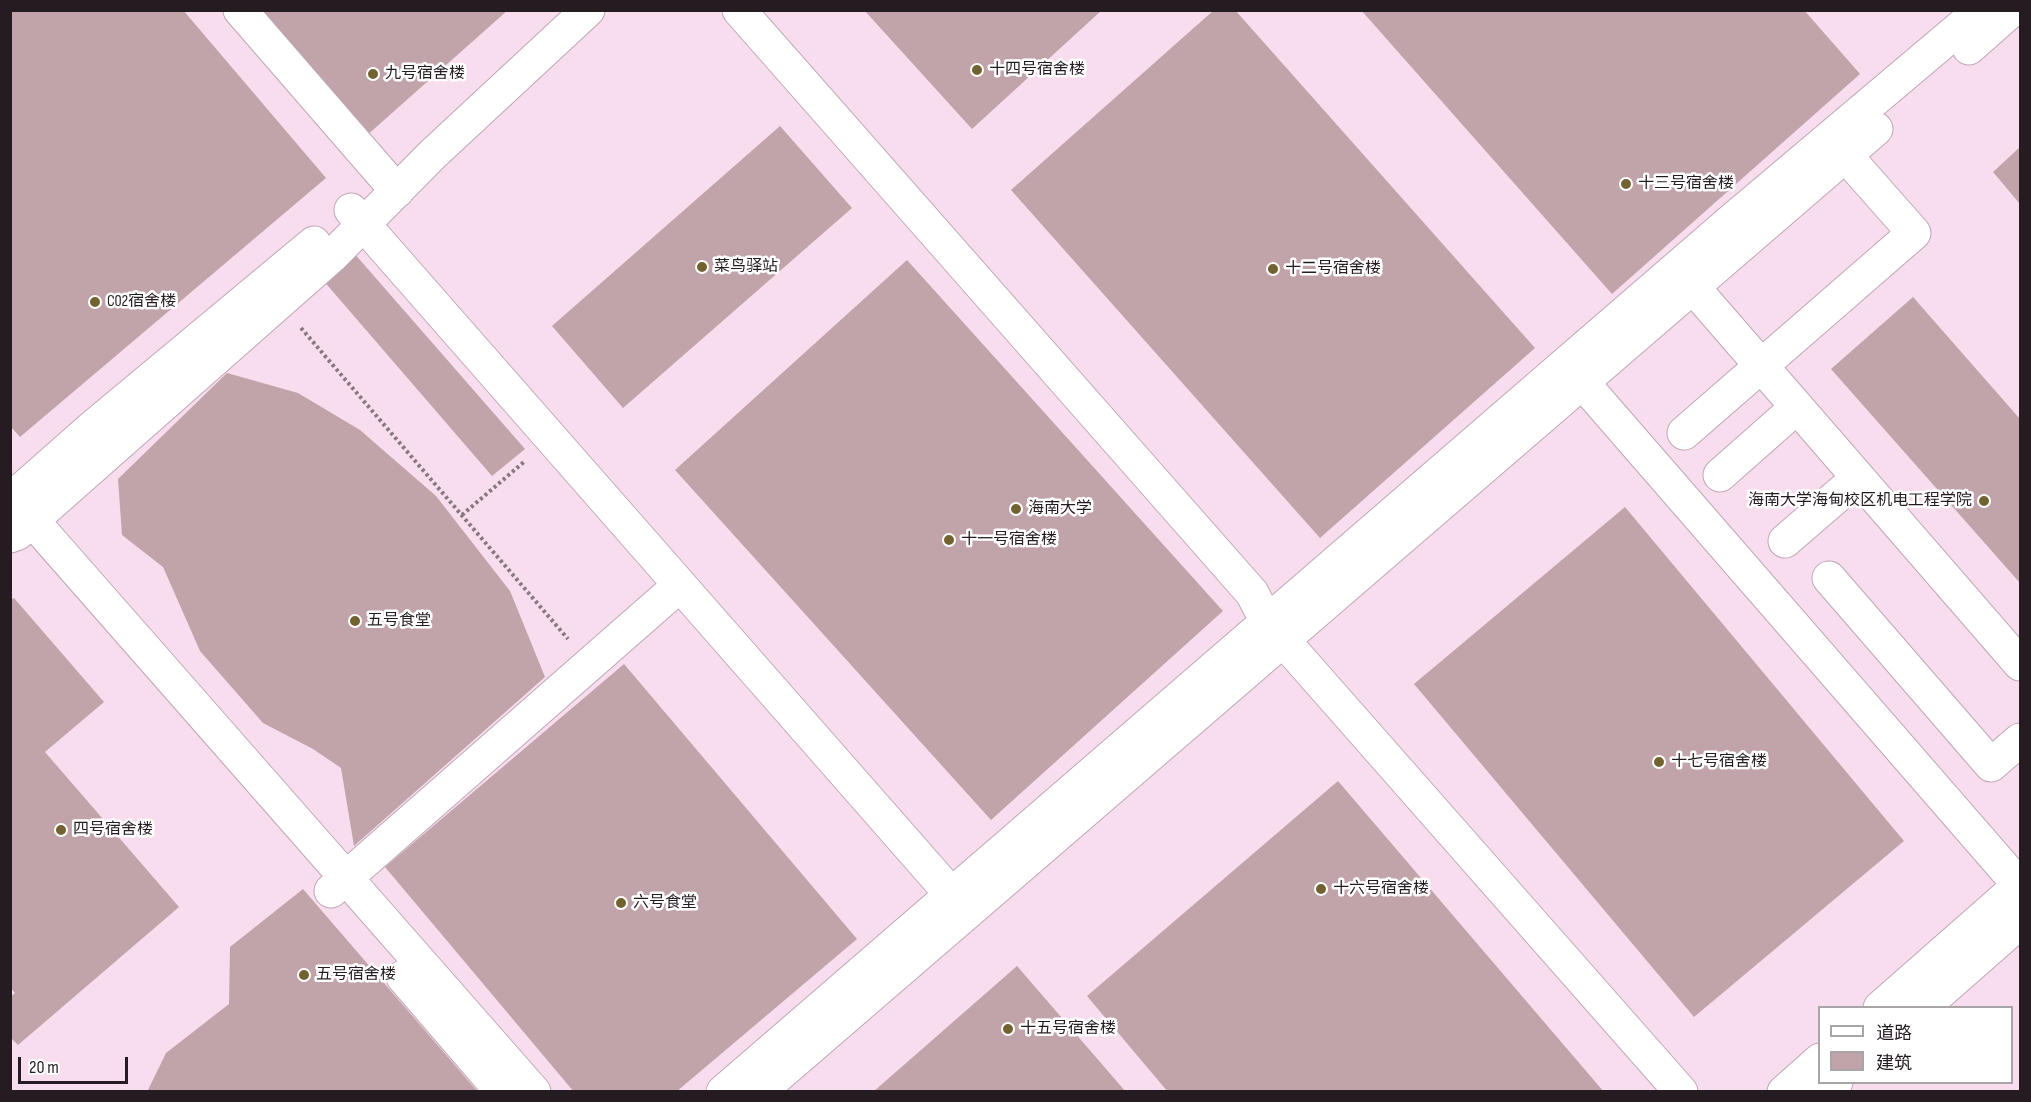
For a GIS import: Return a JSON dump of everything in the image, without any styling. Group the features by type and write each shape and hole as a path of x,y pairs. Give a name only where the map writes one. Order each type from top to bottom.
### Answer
{"street":[{"path":"240,10 392,185"},
{"path":"15,515 279,303 352,223 571,10"},
{"path":"392,185 433,154 588,10"},
{"path":"739,10 1252,593 1707,1092"},
{"path":"767,10 1267,582 1282,625 1681,1092"},
{"path":"1838,147 1982,10"},
{"path":"723,1092 952,910 1838,147 2012,10"},
{"path":"1684,433 1914,233 1838,147"},
{"path":"352,223 538,450 673,591"},
{"path":"15,515 94,426 352,223"},
{"path":"352,223 952,910"},
{"path":"1685,278 2020,664"},
{"path":"1581,368 2020,859"},
{"path":"1581,368 2020,886 1882,1006"},
{"path":"1720,475 1797,407"},
{"path":"1785,542 1858,478"},
{"path":"15,515 338,885 534,1092"},
{"path":"1829,578 1991,765 2020,740"},
{"path":"338,885 673,591"},
{"path":"338,885 502,1092"},
{"path":"759,1092 952,910"},
{"path":"1924,1006 2020,922"},
{"path":"1784,1092 1818,1062"}],"path":[{"path":"279,303 590,664"},
{"path":"462,515 538,450"}],"building":[{"name":"C02宿舍楼","path":"10,10 183,10 326,178 20,437 10,426"},
{"name":"九号宿舍楼","path":"254,10 508,10 365,137"},
{"name":"十四号宿舍楼","path":"864,10 1102,10 972,129"},
{"name":"十二号宿舍楼","path":"1214,10 1235,10 1535,348 1320,538 1011,190"},
{"name":"十三号宿舍楼","path":"1361,10 1804,10 1860,74 1612,294"},
{"name":"菜鸟驿站","path":"780,126 852,208 623,408 552,326"},
{"path":"2020,147 2020,204 1993,172"},
{"path":"353,252 525,449 492,476 322,279"},
{"name":"十一号宿舍楼","path":"907,260 1223,611 991,820 675,470"},
{"name":"海南大学海甸校区机电工程学院","path":"1913,297 2020,419 2020,583 1831,369"},
{"name":"五号食堂","path":"227,373 298,393 360,430 436,496 510,591 545,677 354,846 341,768 313,749 263,723 200,651 163,567 122,535 118,479"},
{"name":"十七号宿舍楼","path":"1625,507 1904,841 1694,1017 1414,684"},
{"name":"四号宿舍楼","path":"14,598 104,702 45,752 179,907 18,1045 10,1037 10,997 15,993 10,987 10,600"},
{"name":"六号食堂","path":"624,664 857,939 676,1092 574,1092 385,867"},
{"name":"十六号宿舍楼","path":"1338,781 1604,1092 1168,1092 1087,996"},
{"name":"五号宿舍楼","path":"303,889 478,1092 147,1092 166,1053 229,1004 230,947"},
{"name":"十五号宿舍楼","path":"1017,966 1126,1092 873,1092"}],"place":[{"name":"十四号宿舍楼","path":"977,70"},
{"name":"九号宿舍楼","path":"373,74"},
{"name":"十三号宿舍楼","path":"1626,184"},
{"name":"菜鸟驿站","path":"702,267"},
{"name":"十二号宿舍楼","path":"1273,269"},
{"name":"C02宿舍楼","path":"95,302"},
{"name":"海南大学海甸校区机电工程学院","path":"1984,501"},
{"name":"海南大学","path":"1016,509"},
{"name":"十一号宿舍楼","path":"949,540"},
{"name":"五号食堂","path":"355,621"},
{"name":"十七号宿舍楼","path":"1659,762"},
{"name":"四号宿舍楼","path":"61,830"},
{"name":"十六号宿舍楼","path":"1321,889"},
{"name":"六号食堂","path":"621,903"},
{"name":"五号宿舍楼","path":"304,975"},
{"name":"十五号宿舍楼","path":"1008,1029"}]}
